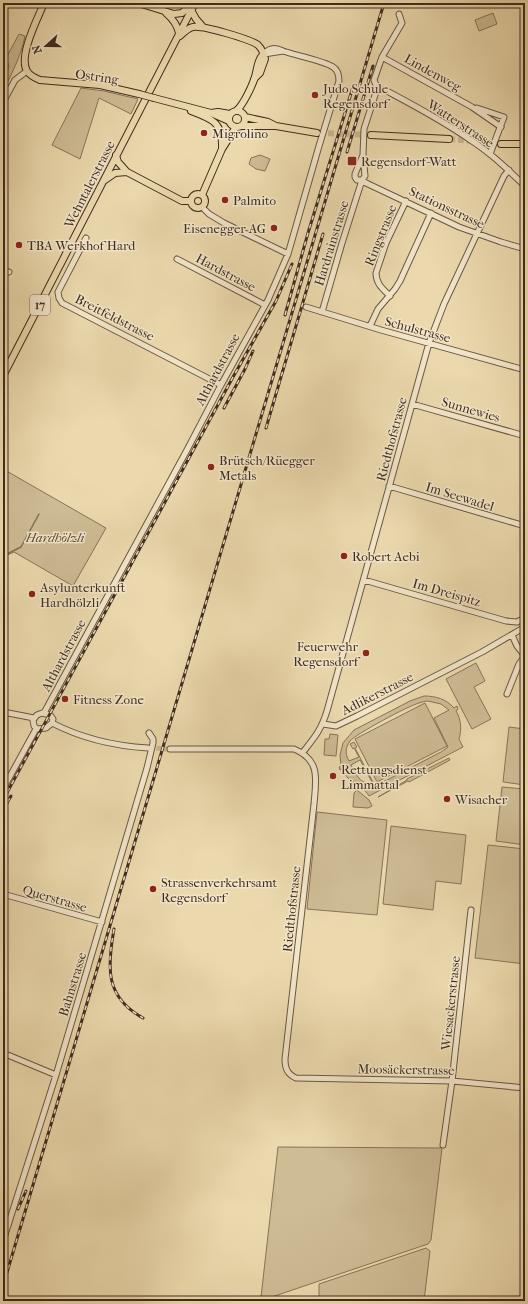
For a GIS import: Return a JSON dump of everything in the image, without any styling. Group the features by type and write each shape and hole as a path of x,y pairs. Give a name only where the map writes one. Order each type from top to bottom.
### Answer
{"main road":[{"path":"27,71 25,60 26,51 44,3"},
{"path":"138,3 174,14 182,13 194,3"},
{"name":"Wehntalerstrasse","path":"3,376 194,3"},
{"path":"191,10 203,27"},
{"path":"164,12 175,21 178,26 179,33"},
{"path":"176,40 189,28 203,27 253,42 259,46 266,59 260,73 254,79 247,95 237,110 230,114 223,147 202,195"},
{"name":"Ostring","path":"27,71 32,76 40,80 100,86 139,94 212,113 229,122"},
{"path":"223,147 239,126 245,122 244,115 247,95"},
{"path":"183,105 190,110 209,118 217,124 222,138 223,147"},
{"path":"237,110 244,115 276,126"},
{"name":"Ostring","path":"212,113 218,112 230,114"},
{"path":"229,122 239,126 276,126 317,133"},
{"path":"371,135 449,139"},
{"path":"501,144 525,144"},
{"path":"116,155 118,162 127,172 182,201 190,201"},
{"path":"103,181 115,173 127,172"},
{"path":"190,201 192,196 196,194 202,195"},
{"path":"190,201 193,207 202,207 205,201 202,195"}],"street":[{"path":"378,90 374,80 382,57 402,23 399,14"},
{"name":"Althardstrasse","path":"44,713 187,450 220,385 265,305 288,254 339,81 339,75 330,65 279,49 273,48 264,54"},
{"name":"Lindenweg","path":"382,57 472,107 501,127 504,117 472,107"},
{"path":"3,102 15,80 27,71"},
{"name":"Watterstrasse","path":"378,90 384,90 438,119 468,138 490,154 525,186"},
{"name":"Hardrainstrasse","path":"322,312 342,243 362,180 365,176 366,172 363,155 364,129 376,92 378,90"},
{"path":"490,154 501,127"},
{"name":"Hardrainstrasse","path":"362,180 357,180 355,174 363,155"},
{"name":"Riedthofstrasse","path":"323,724 422,372 429,342 444,304 476,234 504,176 509,170"},
{"name":"Stationsstrasse","path":"362,180 476,234 525,249"},
{"name":"Ringstrasse","path":"390,296 379,286 376,273 386,243 406,201"},
{"path":"202,207 209,214 224,223 288,254"},
{"path":"370,326 378,309 400,282 431,213"},
{"name":"Breitfeldstrasse","path":"86,238 58,292 62,303 220,385"},
{"name":"Hardstrasse","path":"177,259 265,305"},
{"path":"3,270 9,272"},
{"name":"Schulstrasse","path":"306,307 381,330 429,342 525,370"},
{"name":"Sunnewies","path":"412,404 525,436"},
{"name":"Im Seewadel","path":"389,486 525,526"},
{"name":"Im Dreispitz","path":"364,580 506,621 517,622 525,618"},
{"name":"Adlikerstrasse","path":"323,724 336,726 357,716 525,627"},
{"path":"507,694 519,664 525,656 517,646 512,635"},
{"path":"3,712 34,718"},
{"path":"44,713 51,715 53,718 52,723 46,728 40,730 36,729 32,723 34,718 39,714 44,713"},
{"path":"52,723 75,733 103,741 148,748"},
{"path":"170,749 243,750 286,748 302,752 318,733 323,724"},
{"path":"3,789 36,729"},
{"name":"Bahnstrasse","path":"3,1241 56,1075 153,748 153,739 149,733"},
{"name":"Riedthofstrasse","path":"288,1072 285,1065 285,1059 316,782 312,762 302,752"},
{"name":"Querstrasse","path":"3,894 102,922"},
{"name":"Wiesackerstrasse","path":"443,1146 471,910"},
{"path":"3,1053 56,1075"},
{"name":"Moosäckerstrasse","path":"288,1072 291,1076 296,1078 452,1080 525,1088"}],"green space":[{"path":"493,13 497,24 479,31 475,20"},
{"path":"19,34 25,36 16,64 3,91 3,83 9,66 6,58"},
{"path":"81,88 104,91 138,99 131,114 99,98 80,159 52,145"},
{"path":"260,155 270,159 265,171 256,169 249,164 251,158"},
{"name":"Hardhölzli","path":"3,469 106,528 73,586 14,552 3,557"},
{"path":"476,663 485,681 474,687 491,719 472,729 446,679"},
{"path":"428,696 437,697 444,700 454,708 457,706 458,709 456,711 460,724 459,739 463,747 369,796 363,789 348,779 342,769 340,770 340,755 343,743 354,730 410,701","holes":["428,701 441,704 449,710 434,718 448,747 385,781 374,784 355,748 357,747 354,742 350,744 359,757 349,761 346,749 354,737 404,709","360,760 373,784 368,784 361,781 351,765"]},
{"path":"425,703 447,746 377,782 355,739"},
{"path":"509,727 525,729 525,785 503,782"},
{"path":"330,734 338,735 336,756 324,755 325,739 329,739"},
{"path":"449,758 450,760 378,797 407,779"},
{"path":"502,787 525,789 525,845 496,841"},
{"path":"357,790 369,800 372,806 368,808 353,807 354,793"},
{"path":"317,812 387,820 377,915 307,909"},
{"path":"391,826 466,835 461,884 436,881 433,910 383,904"},
{"path":"488,845 525,849 525,964 475,958"},
{"path":"278,1147 442,1148 431,1240 428,1244 263,1300 261,1297"},
{"path":"426,1248 430,1251 424,1301 319,1301 319,1284"}],"waterway":[{"path":"3,556 21,547 39,514"}],"tunnel":[{"path":"319,133 371,135"},
{"path":"449,139 499,143"},
{"path":"149,748 170,749"}],"railway":[{"path":"3,1286 384,3"},
{"path":"347,152 373,66"},
{"path":"285,315 308,233 353,87"},
{"path":"266,428 323,234"},
{"path":"3,800 233,377 276,301 292,264"},
{"path":"224,408 253,351"},
{"path":"3,810 11,796"},
{"path":"114,929 110,956 110,969 115,991 121,1001 143,1018"},
{"path":"18,1209 26,1191"}],"place":[{"name":"Judo Schule Regensdorf","path":"315,95"},
{"name":"Migrolino","path":"204,133"},
{"name":"Regensdorf-Watt","path":"352,161"},
{"name":"Palmito","path":"225,200"},
{"name":"Eisenegger AG","path":"274,228"},
{"name":"TBA Werkhof Hard","path":"19,245"},
{"name":"Brütsch/Rüegger Metals","path":"211,467"},
{"name":"Robert Aebi","path":"344,556"},
{"name":"Asylunterkunft Hardhölzli","path":"32,594"},
{"name":"Feuerwehr Regensdorf","path":"366,653"},
{"name":"Fitness Zone","path":"65,699"},
{"name":"Rettungsdienst Limmattal","path":"333,776"},
{"name":"Wisacher","path":"447,799"},
{"name":"Strassenverkehrsamt Regensdorf","path":"153,889"}]}
